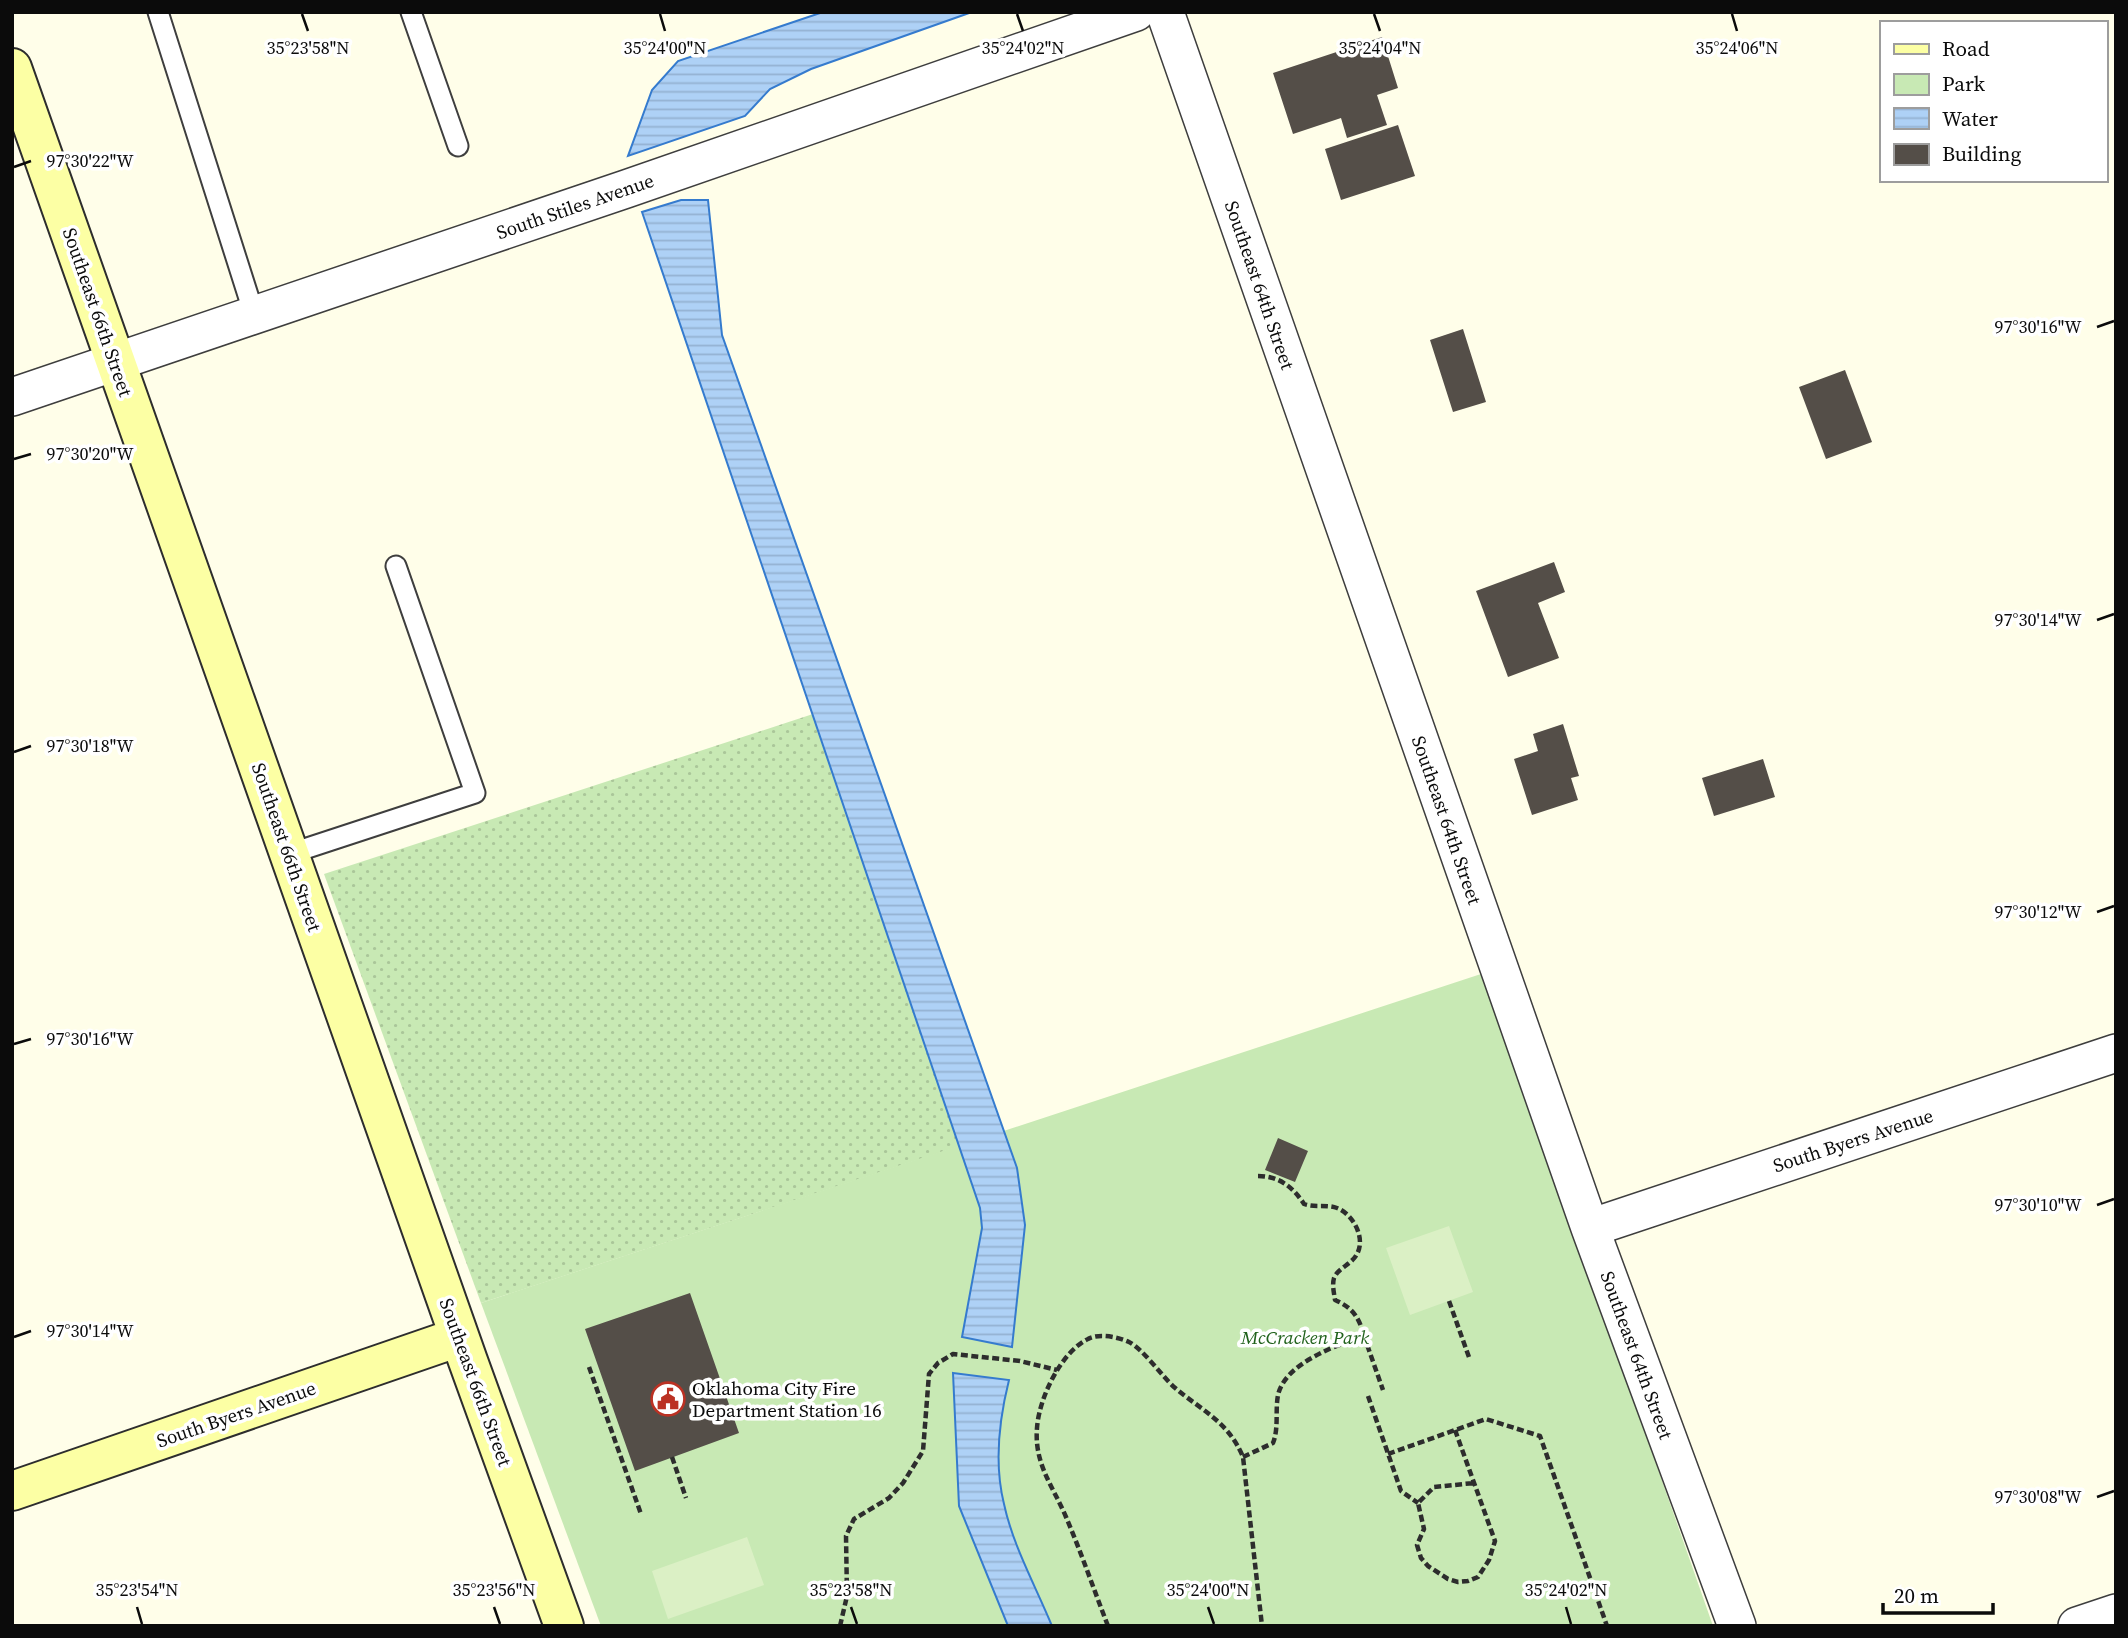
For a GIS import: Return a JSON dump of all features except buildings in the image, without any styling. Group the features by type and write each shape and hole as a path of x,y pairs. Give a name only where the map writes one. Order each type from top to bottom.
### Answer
{"street":[{"name":"South Stiles Avenue","path":"12,397 626,189 1136,12"},
{"name":"Southeast 64th Street","path":"1165,12 1590,1228 1737,1626"},
{"name":"Southeast 66th Street","path":"12,68 23,134 115,360 459,1337 564,1626"},
{"name":"South Byers Avenue","path":"1590,1228 2116,1053"},
{"name":"South Byers Avenue","path":"12,1491 459,1337"},
{"path":"2077,1626 2116,1613"}],"lane":[{"path":"158,12 254,314"},
{"path":"411,12 458,146"},
{"path":"289,854 475,793 396,566"}],"path":[{"path":"1258,1176 1268,1176 1282,1182 1295,1191 1304,1204 1338,1208 1351,1217 1357,1227 1360,1241 1357,1255 1335,1274 1335,1300 1358,1316 1383,1390"},
{"path":"1449,1301 1470,1360"},
{"path":"1108,1626 1065,1515 1044,1475 1036,1429 1040,1408 1057,1370 1078,1346 1090,1337 1105,1336 1130,1342 1173,1386 1220,1421 1231,1433 1243,1457 1262,1626"},
{"path":"1243,1457 1273,1443 1277,1434 1279,1392 1294,1371 1310,1358 1364,1336"},
{"path":"840,1626 847,1596 846,1536 854,1520 889,1498 919,1459 923,1451 929,1374 938,1363 953,1354 1020,1360 1057,1370"},
{"path":"589,1367 641,1514"},
{"path":"1368,1396 1401,1491 1418,1503 1424,1529 1417,1545 1421,1558 1448,1579 1458,1582 1478,1577 1489,1560 1495,1541 1455,1430"},
{"path":"1388,1454 1486,1419 1541,1436 1607,1626"},
{"path":"672,1457 686,1498"},
{"path":"1418,1503 1434,1487 1474,1483"}],"green space":[{"path":"813,714 960,1146 481,1303 324,874"},
{"name":"McCracken Park","path":"1484,973 1713,1626 601,1626 481,1303"},
{"path":"1449,1226 1473,1292 1410,1315 1386,1248"},
{"path":"747,1537 764,1585 668,1619 652,1571"}],"water":[{"path":"823,12 972,12 811,69 770,89 745,116 628,156 652,90 678,61"},
{"path":"681,200 708,200 722,335 1017,1168 1025,1225 1012,1347 962,1337 982,1228 980,1208 642,212"},
{"path":"953,1373 1009,1380 999,1442 1001,1489 1013,1535 1052,1626 1008,1626 959,1506"}],"place":[{"name":"Oklahoma City Fire Department Station 16","path":"668,1399"}]}
